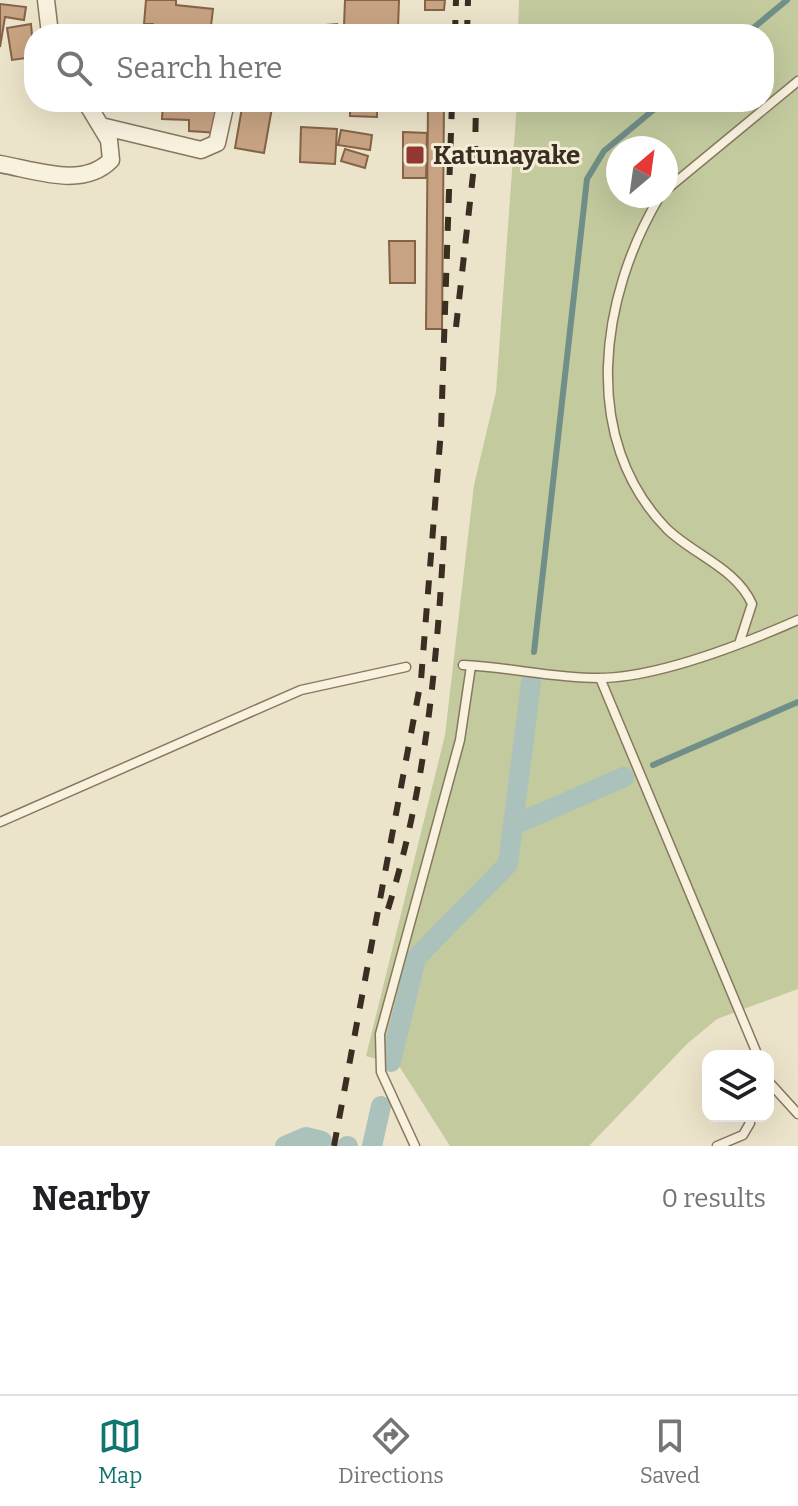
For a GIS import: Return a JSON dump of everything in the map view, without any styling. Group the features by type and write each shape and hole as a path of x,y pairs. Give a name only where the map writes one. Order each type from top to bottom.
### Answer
{"street":[{"path":"46,0 49,24"},
{"path":"0,164 85,176 111,160 109,140 92,112"},
{"path":"101,126 201,150 217,143 224,112"}],"lane":[{"path":"774,101 798,81"},
{"path":"678,180 760,112"},
{"path":"653,208 637,234 623,277 611,340 608,392 612,434 625,470 649,509 677,538 734,578 747,591 752,604 739,644"},
{"path":"415,1146 381,1072 380,1034 460,740 467,665 600,678 668,667 739,644 798,620"},
{"path":"0,822 301,690 406,667"},
{"path":"600,678 755,1050"},
{"path":"774,1088 798,1114"},
{"path":"717,1146 743,1135 750,1122"}],"green space":[{"path":"519,0 798,0 798,989 717,1019 687,1044 589,1146 450,1146 399,1066 366,1056 445,735 474,485 496,392 516,112 774,112 774,24 518,24"}],"building":[{"path":"146,0 176,0 176,5 213,9 211,24 144,24"},
{"path":"345,0 399,0 398,24 344,24"},
{"path":"425,0 445,0 444,10 425,10"},
{"path":"0,4 26,7 24,20 5,17 0,47"},
{"path":"24,25 24,58 12,60 7,28"},
{"path":"162,112 220,112 219,133 189,131 189,120 162,119"},
{"path":"241,112 271,112 264,153 235,148"},
{"path":"350,112 377,112 377,117 350,116"},
{"path":"428,112 444,112 442,329 426,329"},
{"path":"301,127 337,129 335,164 300,162"},
{"path":"341,130 372,135 370,150 338,145"},
{"name":"Katunayake","path":"403,132 427,133 426,178 403,178"},
{"path":"345,149 368,156 365,168 341,161"},
{"path":"389,241 415,241 415,283 390,283"}],"waterway":[{"path":"758,24 787,0"},
{"path":"534,652 587,179 604,151 651,112"},
{"path":"391,1062 416,958 508,864 531,683"},
{"path":"653,765 798,702"},
{"path":"516,824 624,777"},
{"path":"372,1146 381,1106"},
{"path":"285,1146 306,1137 322,1141"}],"railway":[{"path":"455,24 456,0"},
{"path":"467,24 468,0"},
{"path":"334,1146 421,680 441,430 452,112"},
{"path":"456,327 475,157 476,112"},
{"path":"388,909 421,771 438,630 444,535"}],"place":[{"name":"Katunayake","path":"415,155"}]}
